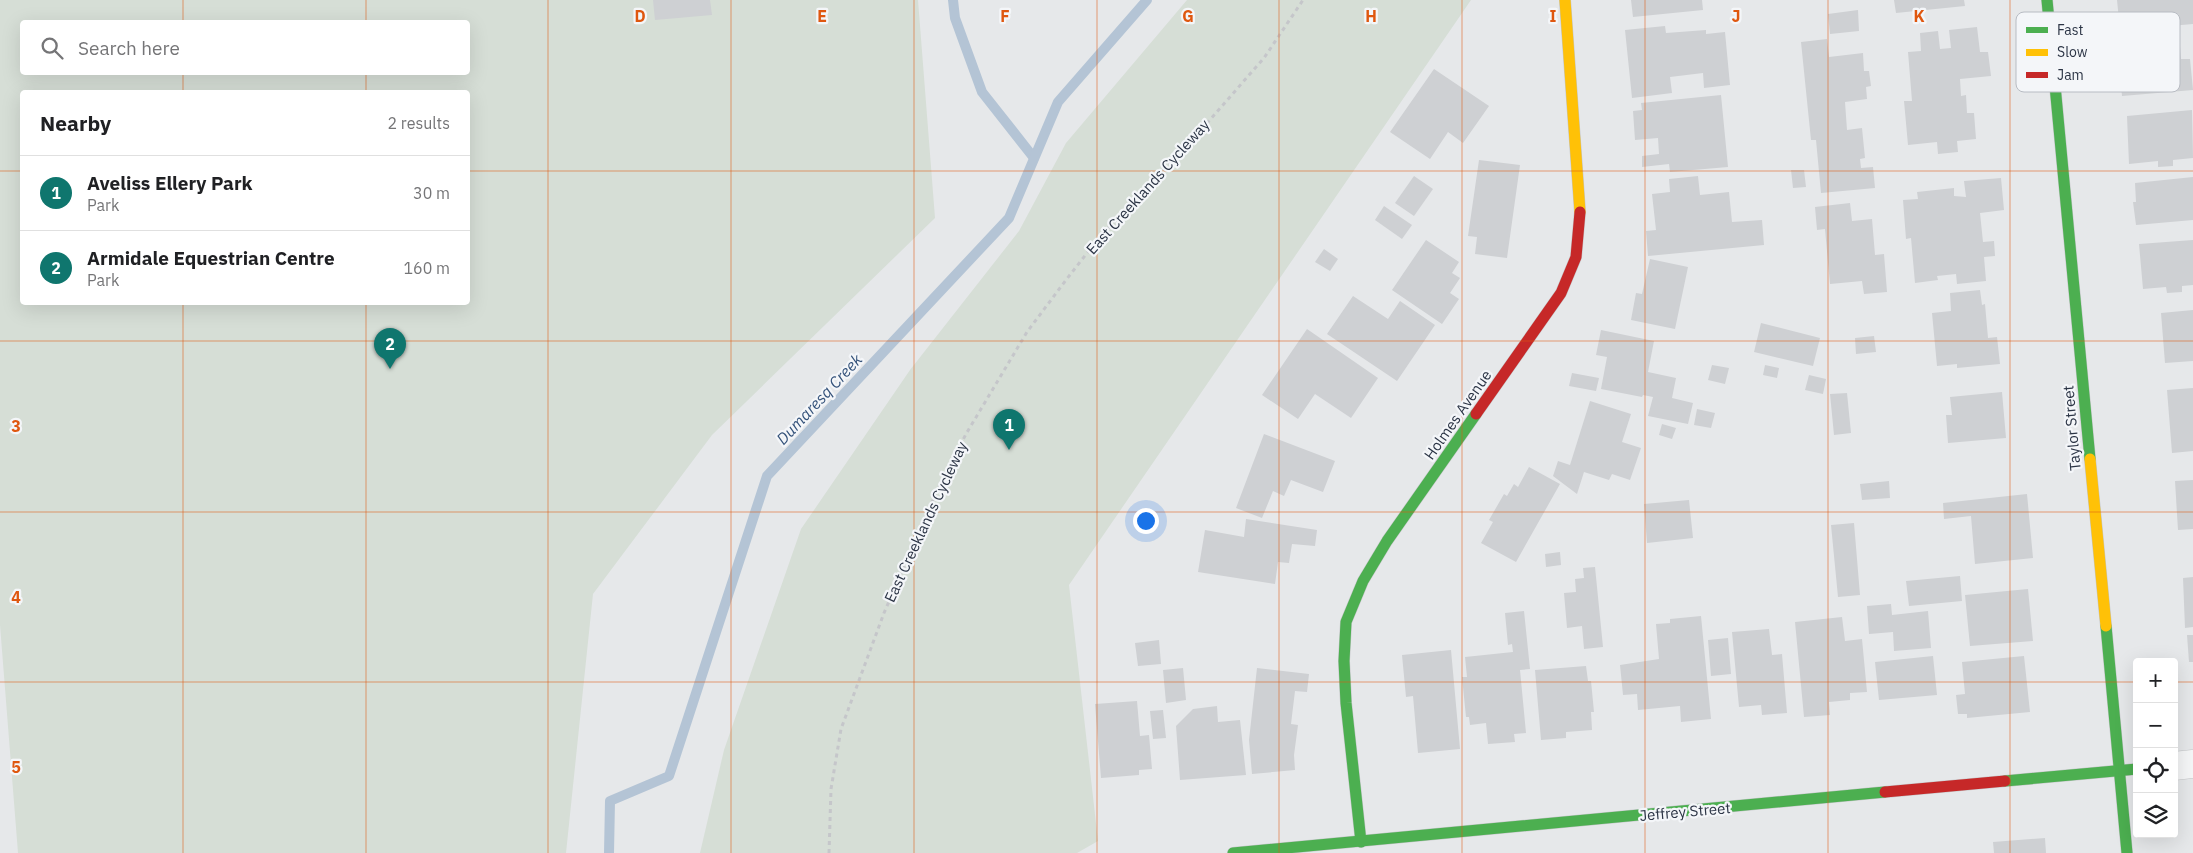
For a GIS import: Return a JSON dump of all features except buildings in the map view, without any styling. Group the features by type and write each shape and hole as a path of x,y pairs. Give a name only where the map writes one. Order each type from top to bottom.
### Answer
{"street":[{"name":"Holmes Avenue","path":"1361,842 1346,703 1344,660 1346,622 1363,581 1387,541 1556,301 1576,257 1580,215 1565,0"},
{"name":"Taylor Street","path":"2056,92 2127,853"},
{"path":"2178,766 2193,764"},
{"name":"Jeffrey Street","path":"1233,853 2133,769"}],"path":[{"name":"East Creeklands Cycleway","path":"829,853 831,789 841,729 888,604 936,493 966,434 1028,332 1066,280 1098,239 1201,130 1264,58 1303,0"}],"shaded area":[{"path":"0,0 918,0 935,218 712,435 593,594 566,853 18,853 0,625"},
{"path":"1187,0 1471,0 1069,585 1098,841 1077,853 700,853 724,750 801,529 910,370 1019,231 1066,143"}],"waterway":[{"path":"953,0 955,18 982,92 1034,158"},
{"name":"Dumaresq Creek","path":"609,853 610,801 669,776 767,476 1009,218 1058,102 1147,0"}],"traffic: fast":[{"path":"2047,0 2048,12"},
{"path":"2056,92 2090,459"},
{"path":"1361,842 1346,703 1344,661 1346,622 1363,581 1387,541 1476,414"},
{"path":"2106,626 2127,853"},
{"path":"2005,781 2133,769"},
{"path":"1233,853 1885,792"}],"traffic: slow":[{"path":"1565,0 1580,212"},
{"path":"2090,459 2106,626"}],"traffic: jam":[{"path":"1476,414 1561,293 1576,257 1580,212"},
{"path":"1885,792 2005,781"}],"place":[{"name":"Armidale Equestrian Centre","path":"390,369"},
{"name":"Aveliss Ellery Park","path":"1009,450"}]}
